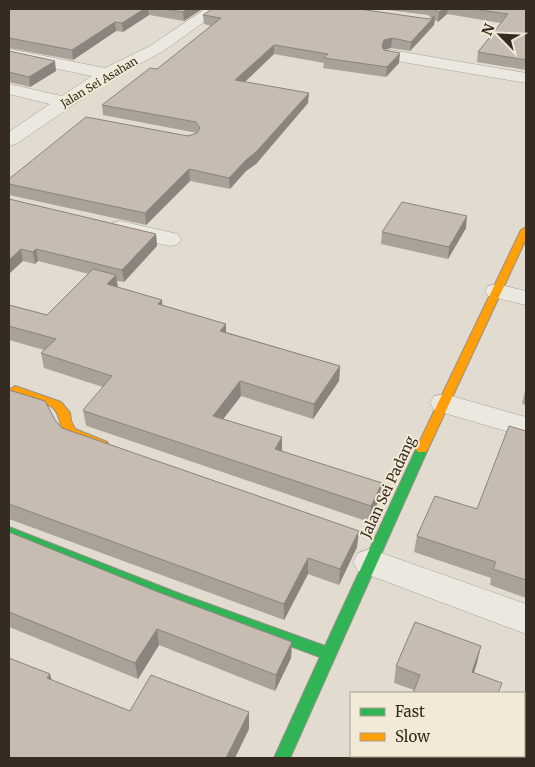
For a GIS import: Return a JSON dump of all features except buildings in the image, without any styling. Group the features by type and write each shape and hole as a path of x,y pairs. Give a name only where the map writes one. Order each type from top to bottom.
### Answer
{"street":[{"name":"Jalan Sei Asahan","path":"9,140 108,74 156,49 215,9"},
{"path":"9,54 108,74"},
{"path":"391,55 526,78"},
{"path":"9,89 77,118"},
{"path":"104,224 170,239"},
{"name":"Jalan Sei Padang","path":"282,758 373,547 497,291 520,256 526,230"},
{"path":"497,291 526,298"},
{"path":"15,390 57,405 64,413 65,421 72,432 118,450"},
{"path":"444,403 526,427"},
{"path":"9,532 173,597 328,654"},
{"path":"373,547 526,619"}],"traffic: fast":[{"path":"282,758 422,449"},
{"path":"9,532 173,597 328,654"}],"traffic: slow":[{"path":"422,449 526,230"},
{"path":"15,390 57,405 64,413 65,421 71,432 103,445"}]}
